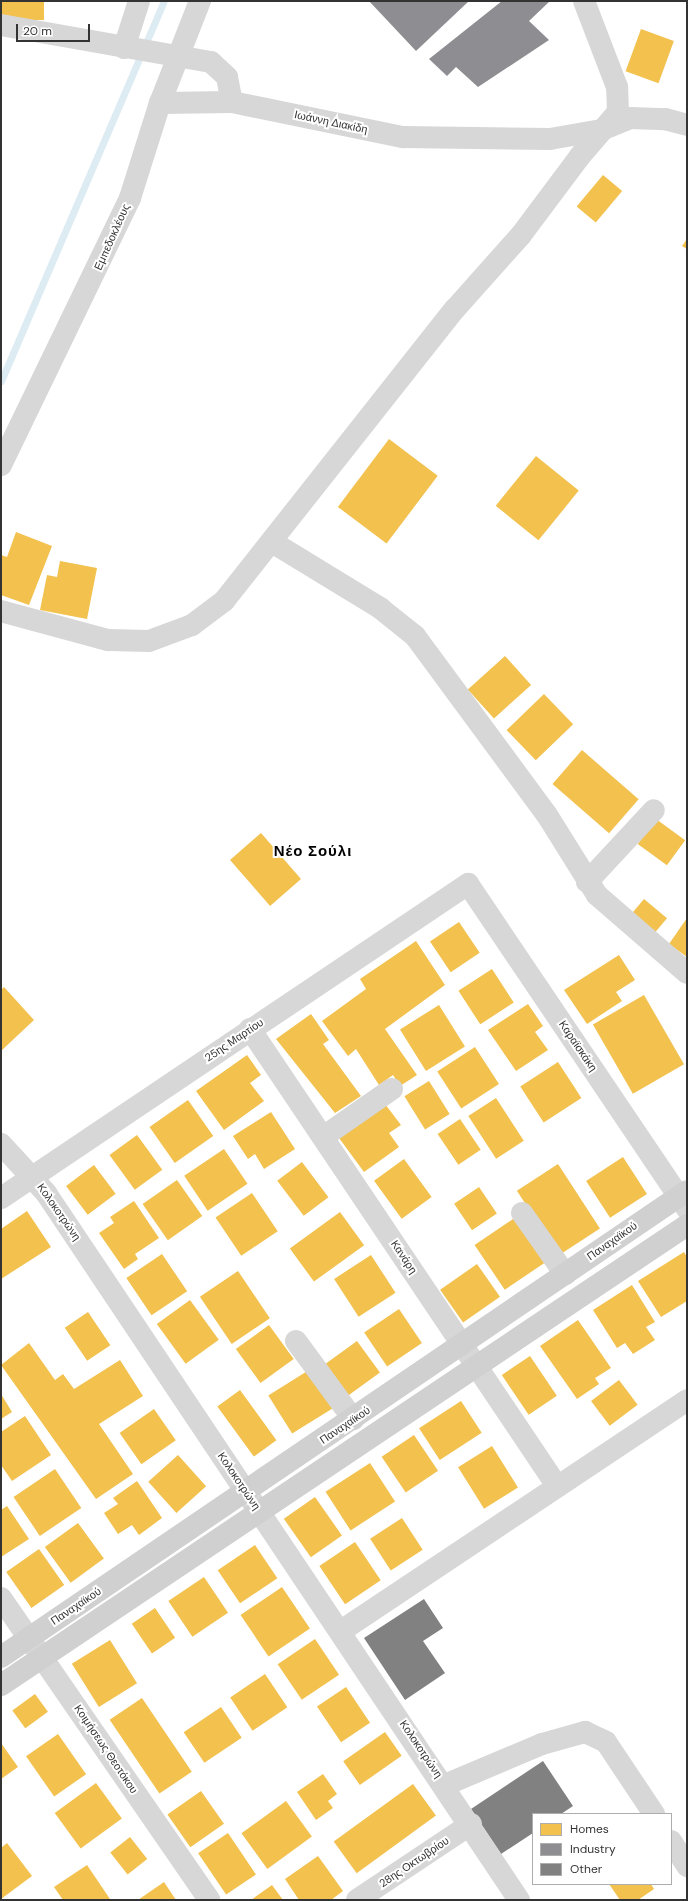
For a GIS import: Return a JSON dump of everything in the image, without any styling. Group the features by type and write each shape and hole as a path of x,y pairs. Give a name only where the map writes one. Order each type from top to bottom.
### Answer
{"main road":[{"name":"Παναχαϊκού","path":"1,1657 463,1345 565,1274 684,1198"},
{"path":"1,1685 687,1225"}],"street":[{"path":"124,48 139,1"},
{"name":"Εμπεδοκλέους","path":"1,465 118,224 160,103 200,1"},
{"path":"1,611 108,640 149,641 192,624 224,601 455,309 521,236 601,130 618,112 620,96 584,1"},
{"path":"1,25 124,48 180,54 220,67 227,77 232,102"},
{"name":"Ιωάννη Διακίδη","path":"160,103 232,102 417,139 550,139 601,130 630,118 665,119 687,125"},
{"path":"272,542 380,608 415,636 547,815 587,882 623,920 687,973"},
{"path":"587,882 654,810"},
{"name":"25ης Μαρτίου","path":"1,1198 250,1029 468,884"},
{"name":"Καραϊσκάκη","path":"468,884 684,1198"},
{"name":"Κανάρη","path":"250,1029 557,1486"},
{"path":"323,1137 392,1089"},
{"name":"Κολοκοτρώνη","path":"1,1144 34,1177 445,1785 520,1900"},
{"path":"522,1214 565,1274"},
{"path":"296,1341 353,1419"},
{"path":"341,1631 687,1400"},
{"name":"Κοιμήσεως Θεοτόκου","path":"1,1598 209,1900"},
{"path":"445,1785 559,1738 585,1732 606,1742 653,1813"},
{"name":"28ης Οκτωβρίου","path":"357,1900 471,1824"},
{"path":"672,1843 687,1866"}],"building: Homes":[{"path":"1,1 44,1 44,20 1,20"},
{"path":"641,29 674,41 658,83 626,71"},
{"path":"603,175 622,191 596,222 577,206"},
{"path":"687,239 687,249 682,246"},
{"path":"389,439 438,476 387,544 338,507"},
{"path":"536,456 579,491 538,540 496,506"},
{"path":"16,532 52,546 29,605 1,595 1,555 7,557"},
{"path":"60,561 97,568 87,619 40,610 47,575 57,577"},
{"path":"505,656 531,685 494,718 468,689"},
{"path":"544,694 573,724 536,760 507,730"},
{"path":"582,750 639,799 609,833 552,784"},
{"path":"656,819 685,840 667,865 638,844"},
{"path":"261,833 301,879 270,906 230,860"},
{"path":"644,899 667,918 655,932 632,913"},
{"path":"687,918 687,957 669,944"},
{"path":"459,922 480,953 451,972 430,942"},
{"path":"416,941 445,985 385,1029 417,1075 400,1086 393,1075 379,1085 356,1049 348,1056 322,1021 366,989 360,979"},
{"path":"619,955 635,980 616,992 622,1001 587,1024 564,990"},
{"path":"492,969 514,1003 480,1024 458,991"},
{"path":"4,987 34,1020 1,1051 1,990"},
{"path":"644,995 684,1064 633,1094 593,1024"},
{"path":"528,1004 543,1026 535,1032 548,1050 516,1071 488,1030"},
{"path":"439,1005 465,1047 426,1071 400,1029"},
{"path":"311,1014 329,1040 323,1044 361,1096 335,1113 276,1039"},
{"path":"475,1047 499,1084 461,1108 437,1072"},
{"path":"247,1055 261,1075 250,1083 264,1101 224,1130 196,1091"},
{"path":"558,1062 581,1098 544,1123 520,1087"},
{"path":"429,1081 450,1114 425,1129 404,1096"},
{"path":"496,1098 524,1141 496,1159 468,1116"},
{"path":"188,1100 213,1136 175,1163 149,1127"},
{"path":"385,1104 401,1125 389,1133 399,1147 364,1172 339,1138"},
{"path":"271,1112 295,1149 264,1169 255,1154 248,1159 233,1136"},
{"path":"460,1119 481,1150 458,1165 438,1134"},
{"path":"137,1135 162,1170 135,1190 109,1155"},
{"path":"224,1149 247,1184 208,1211 184,1176"},
{"path":"623,1157 647,1194 610,1218 586,1181"},
{"path":"404,1159 432,1197 402,1219 374,1181"},
{"path":"302,1162 328,1197 304,1216 277,1181"},
{"path":"558,1164 600,1229 559,1255 517,1191"},
{"path":"94,1165 116,1194 88,1215 66,1186"},
{"path":"177,1180 202,1216 168,1240 143,1204"},
{"path":"479,1187 497,1214 472,1230 454,1204"},
{"path":"252,1193 278,1231 241,1256 216,1218"},
{"path":"134,1201 159,1238 135,1254 138,1259 124,1269 99,1233 114,1223 110,1217"},
{"path":"27,1211 51,1247 1,1279 1,1229"},
{"path":"340,1212 364,1245 314,1282 290,1248"},
{"path":"516,1217 546,1262 505,1290 475,1245"},
{"path":"684,1252 687,1257 687,1301 661,1317 638,1281"},
{"path":"162,1254 187,1291 152,1315 126,1278"},
{"path":"371,1255 396,1293 359,1317 334,1279"},
{"path":"477,1264 500,1297 463,1323 440,1290"},
{"path":"238,1271 270,1318 232,1344 200,1297"},
{"path":"632,1285 655,1322 646,1327 655,1340 633,1354 625,1343 617,1348 593,1310"},
{"path":"190,1300 219,1340 186,1364 157,1324"},
{"path":"399,1309 422,1343 387,1366 364,1332"},
{"path":"88,1312 110,1345 87,1361 65,1328"},
{"path":"578,1320 611,1368 595,1378 599,1384 577,1399 540,1346"},
{"path":"269,1325 294,1359 261,1383 236,1349"},
{"path":"357,1341 380,1373 348,1396 325,1365"},
{"path":"29,1343 55,1380 63,1374 74,1389 120,1360 143,1396 99,1424 133,1474 96,1499 1,1365"},
{"path":"530,1356 557,1396 529,1415 502,1375"},
{"path":"309,1370 333,1408 292,1434 268,1395"},
{"path":"619,1380 638,1405 610,1426 591,1401"},
{"path":"240,1390 276,1440 254,1457 217,1406"},
{"path":"1,1394 12,1412 1,1419"},
{"path":"461,1401 482,1433 440,1460 419,1428"},
{"path":"154,1409 176,1440 141,1464 120,1433"},
{"path":"25,1416 51,1455 12,1481 1,1465 1,1432"},
{"path":"414,1435 438,1471 406,1492 382,1457"},
{"path":"492,1446 518,1488 484,1509 458,1467"},
{"path":"178,1455 206,1486 176,1513 148,1482"},
{"path":"370,1463 395,1502 351,1530 326,1492"},
{"path":"55,1469 81,1508 40,1536 14,1497"},
{"path":"137,1481 162,1518 139,1535 132,1525 118,1534 104,1513 118,1504 113,1498"},
{"path":"315,1497 342,1536 311,1557 284,1519"},
{"path":"7,1506 29,1539 1,1557 1,1510"},
{"path":"402,1518 423,1550 391,1571 370,1539"},
{"path":"78,1523 104,1559 71,1583 45,1547"},
{"path":"355,1542 381,1580 345,1604 319,1566"},
{"path":"255,1545 277,1578 240,1603 218,1570"},
{"path":"39,1549 64,1585 31,1608 6,1572"},
{"path":"204,1577 228,1613 192,1637 168,1601"},
{"path":"282,1587 310,1628 269,1656 241,1615"},
{"path":"155,1608 175,1638 152,1654 132,1624"},
{"path":"315,1639 339,1675 302,1700 278,1664"},
{"path":"110,1640 137,1683 99,1707 72,1664"},
{"path":"265,1674 287,1707 253,1731 230,1697"},
{"path":"346,1687 370,1723 341,1742 317,1707"},
{"path":"35,1694 48,1712 25,1728 12,1710"},
{"path":"142,1698 192,1772 159,1794 110,1720"},
{"path":"221,1707 242,1738 204,1763 184,1732"},
{"path":"385,1732 402,1756 360,1785 343,1761"},
{"path":"58,1734 86,1774 54,1797 26,1756"},
{"path":"1,1743 18,1767 1,1779"},
{"path":"323,1774 337,1794 328,1801 333,1808 316,1820 297,1792"},
{"path":"96,1783 122,1819 81,1849 55,1813"},
{"path":"413,1784 436,1816 357,1873 334,1842"},
{"path":"201,1791 224,1824 190,1847 167,1815"},
{"path":"286,1801 312,1837 267,1869 242,1833"},
{"path":"228,1833 256,1874 226,1895 198,1853"},
{"path":"130,1837 147,1859 128,1874 110,1852"},
{"path":"7,1843 32,1876 1,1899 1,1848"},
{"path":"318,1856 343,1891 331,1900 299,1900 285,1879"},
{"path":"87,1865 110,1899 63,1900 54,1887"},
{"path":"164,1882 176,1900 138,1900"},
{"path":"272,1885 283,1900 251,1900"},
{"path":"610,1885 652,1885 654,1889 638,1900 620,1900"}],"building: Industry":[{"path":"369,1 469,1 416,51"},
{"path":"502,1 550,1 529,21 549,40 478,87 456,67 447,76 429,59"}],"building: Other":[{"path":"424,1599 443,1628 423,1641 445,1673 405,1700 364,1638"},
{"path":"543,1761 573,1806 562,1813 532,1813 532,1834 501,1854 471,1809"}],"waterway":[{"path":"1,381 164,1"}],"district":[{"name":"Νέο Σούλι","path":"313,852"}]}
